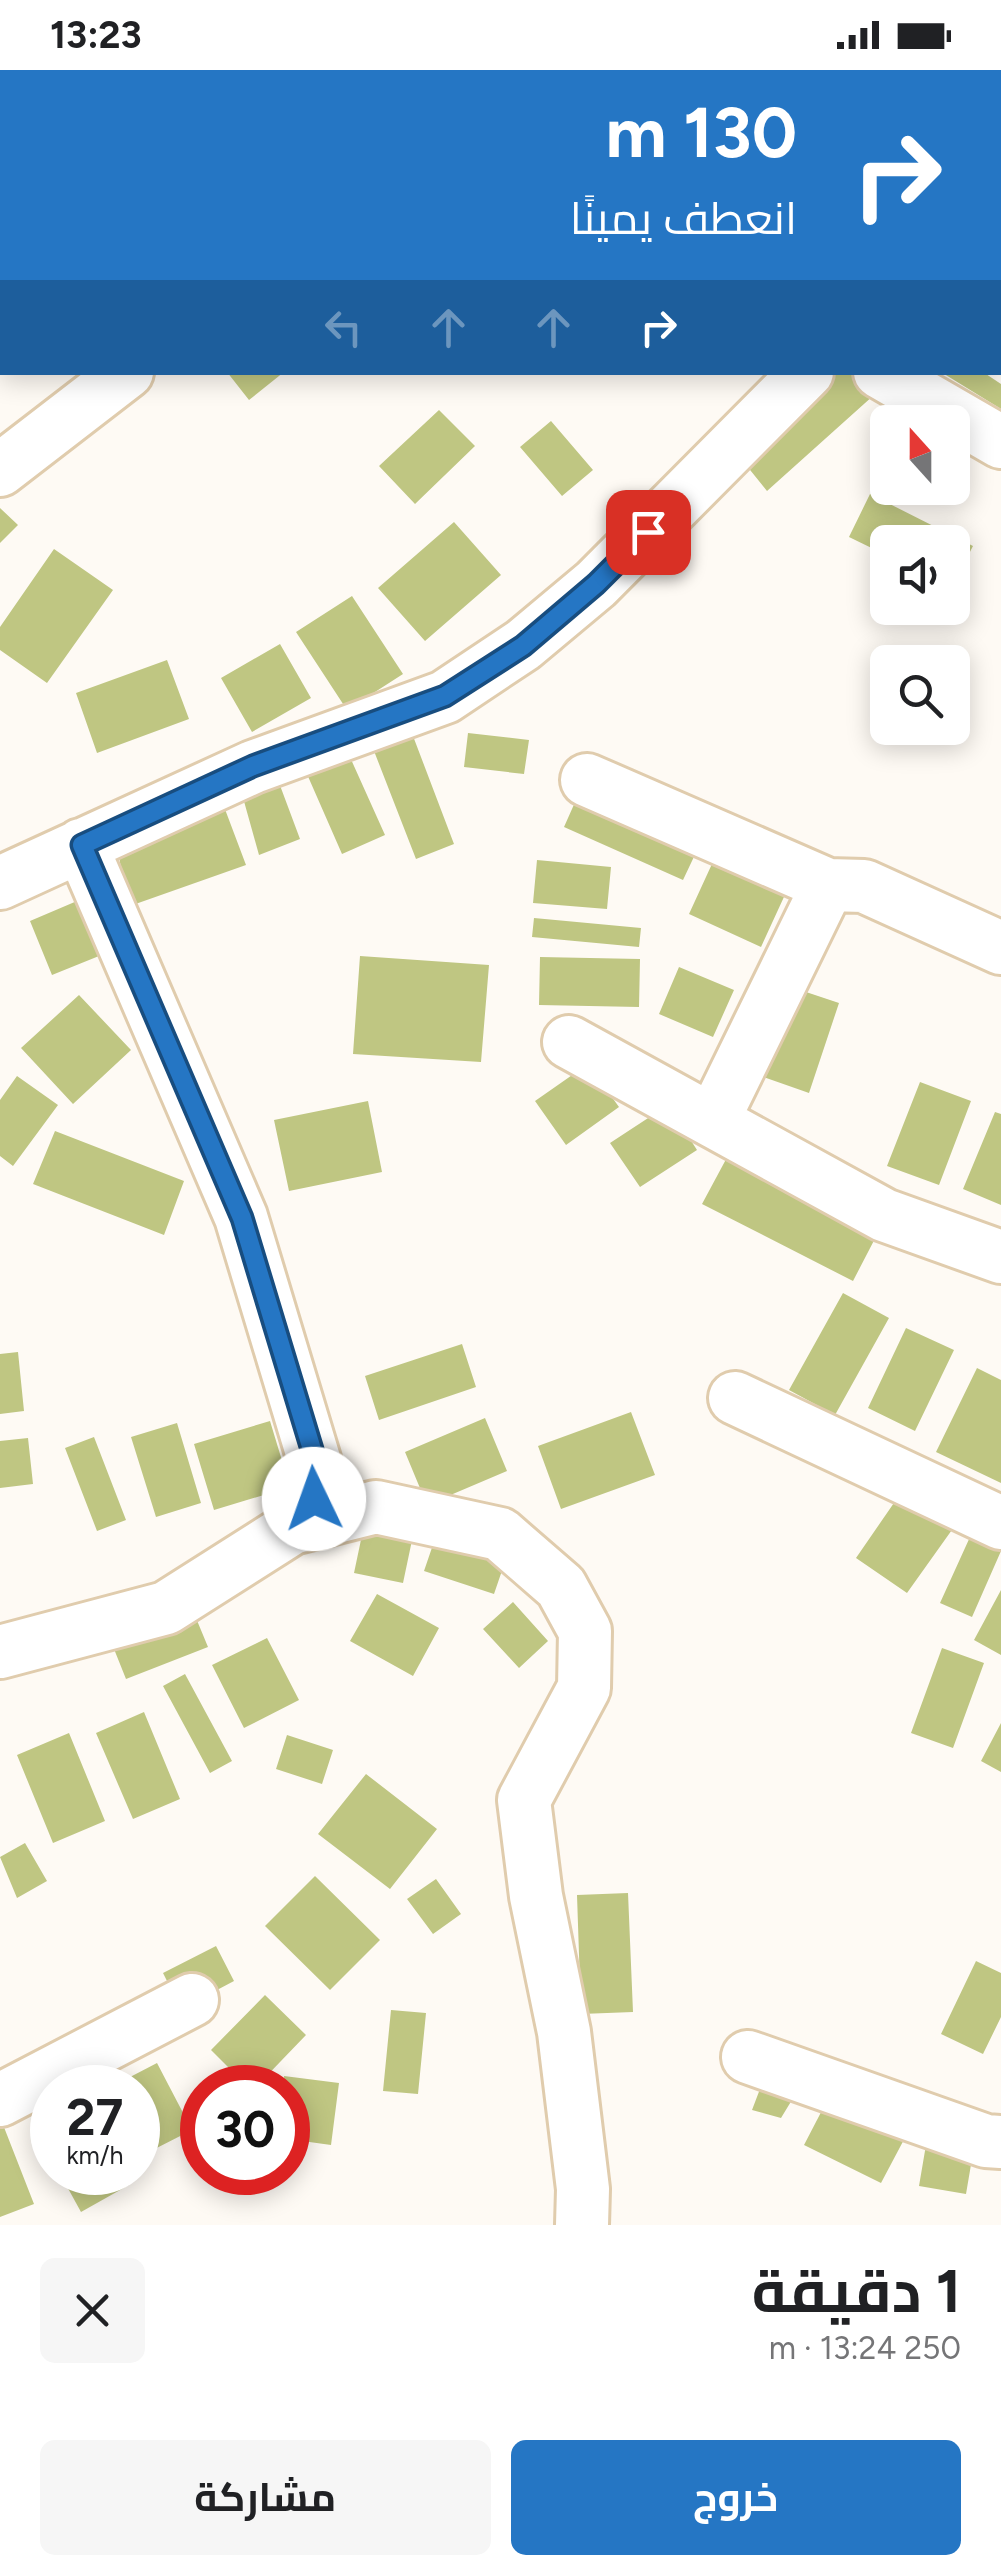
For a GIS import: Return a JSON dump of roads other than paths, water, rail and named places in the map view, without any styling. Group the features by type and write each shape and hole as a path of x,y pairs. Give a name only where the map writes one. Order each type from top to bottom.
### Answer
{"street":[{"path":"0,470 123,375"},
{"path":"0,883 253,766 445,696 523,646 596,584 804,375"},
{"path":"885,375 1001,442"},
{"path":"587,780 828,885 864,886 1001,948"},
{"path":"82,845 242,1218 320,1476 314,1499 292,1528"},
{"path":"712,1120 828,885"},
{"path":"569,1042 884,1214 1001,1257"},
{"path":"735,1398 1001,1523"},
{"path":"0,1652 166,1608 292,1528 376,1507 500,1534 561,1587 585,1631 584,1688 524,1800 536,1896 564,2032 583,2189 582,2225"},
{"path":"0,2100 192,2000"},
{"path":"748,2056 986,2141 1001,2142"}]}
